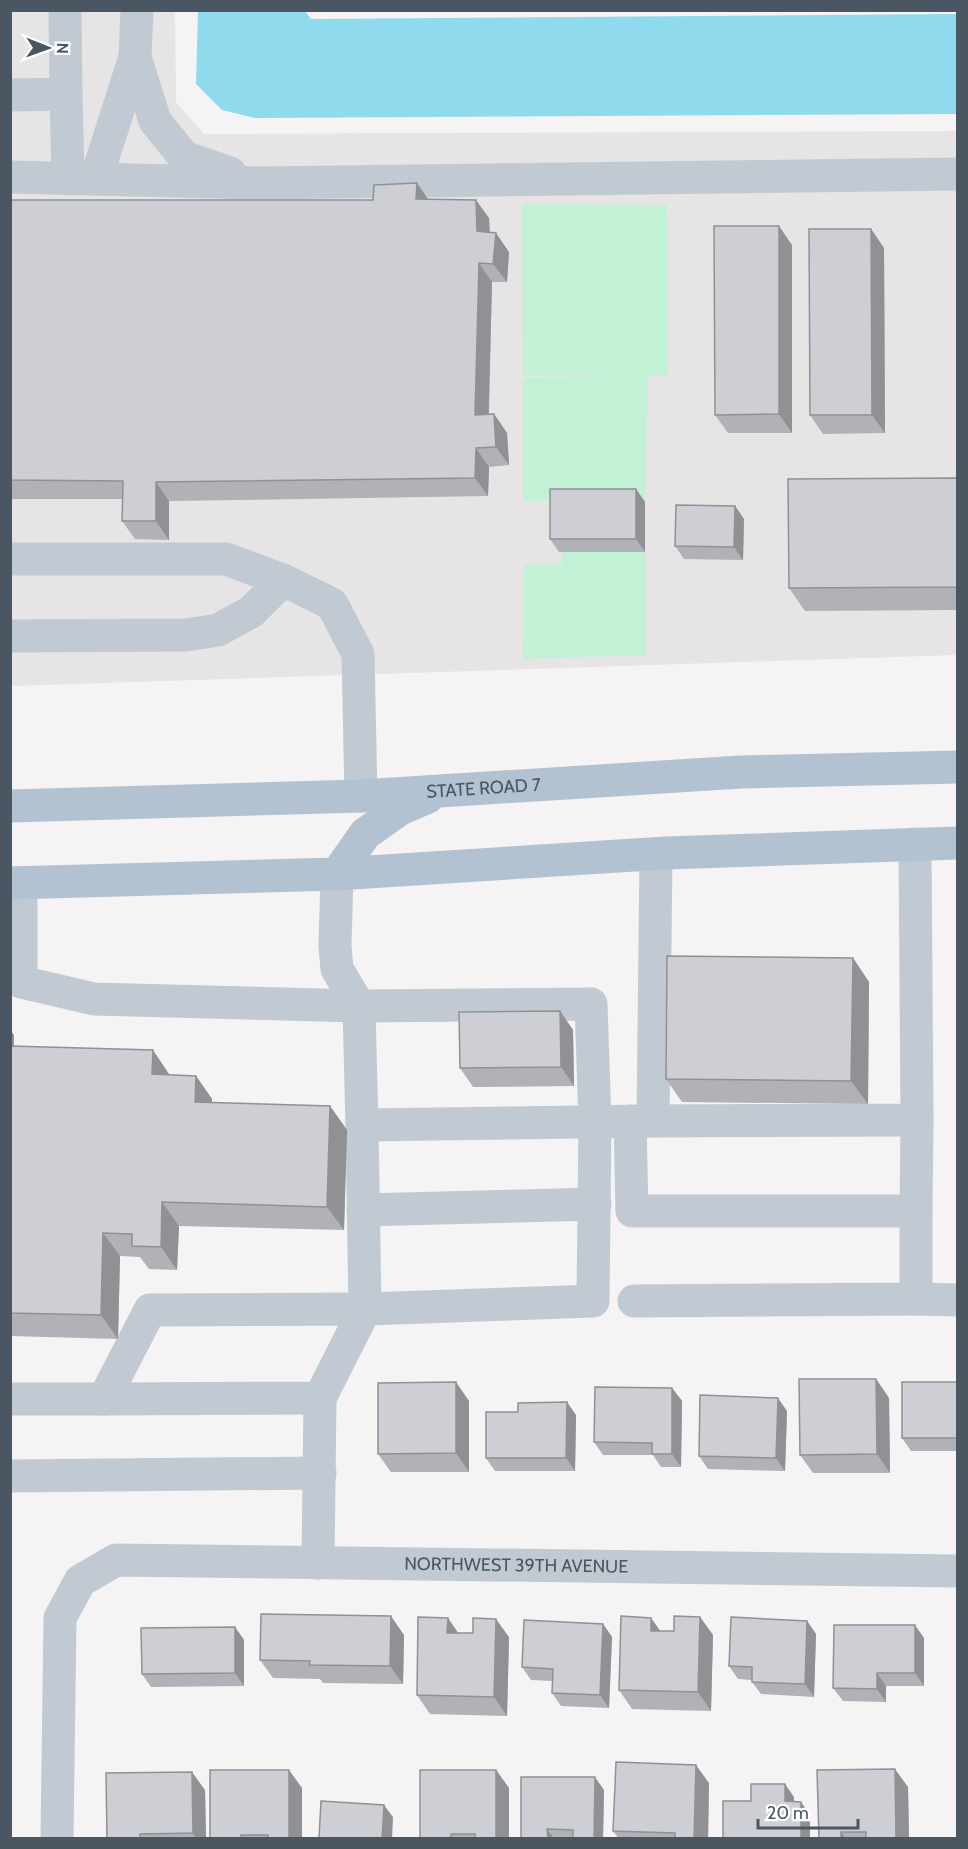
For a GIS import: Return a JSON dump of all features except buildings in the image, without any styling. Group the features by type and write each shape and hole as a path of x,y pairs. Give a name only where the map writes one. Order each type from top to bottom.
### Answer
{"main road":[{"name":"STATE ROAD 7","path":"10,806 361,796 741,772 957,767"},
{"path":"337,874 365,834 400,809 444,791"},
{"path":"16,883 337,874 656,854 957,843"}],"street":[{"path":"65,10 66,94 82,179"},
{"path":"137,10 135,57 155,120 184,157 260,183"},
{"path":"82,179 135,57"},
{"path":"10,95 66,94"},
{"path":"10,177 260,183 957,174"},
{"path":"10,559 226,559 283,580 332,604 358,654 361,796"},
{"path":"10,636 186,635 218,630 251,612 283,580"},
{"path":"915,844 916,1299"},
{"path":"656,854 641,1121 632,1211 916,1211"},
{"path":"318,1563 320,1398 365,1309 359,1006 337,969 335,946 337,874"},
{"path":"16,883 16,982 94,999 359,1006 591,1004 595,1122 593,1301 365,1309 150,1310 104,1399"},
{"path":"362,1125 917,1120"},
{"path":"363,1210 595,1204"},
{"path":"634,1300 957,1299"},
{"path":"10,1399 320,1398"},
{"path":"10,1476 320,1473"},
{"name":"NORTHWEST 39TH AVENUE","path":"57,1839 60,1618 80,1581 116,1560 957,1571"}],"shaded area":[{"path":"10,11 175,11 176,102 204,134 957,131 957,655 11,686"}],"green space":[{"path":"522,204 667,205 668,376 648,376 645,499 646,655 523,659 524,565 562,564 563,501 523,501 523,378 612,376 523,375"}],"water":[{"path":"198,11 305,11 311,19 957,14 957,114 255,118 222,110 196,84"}]}
